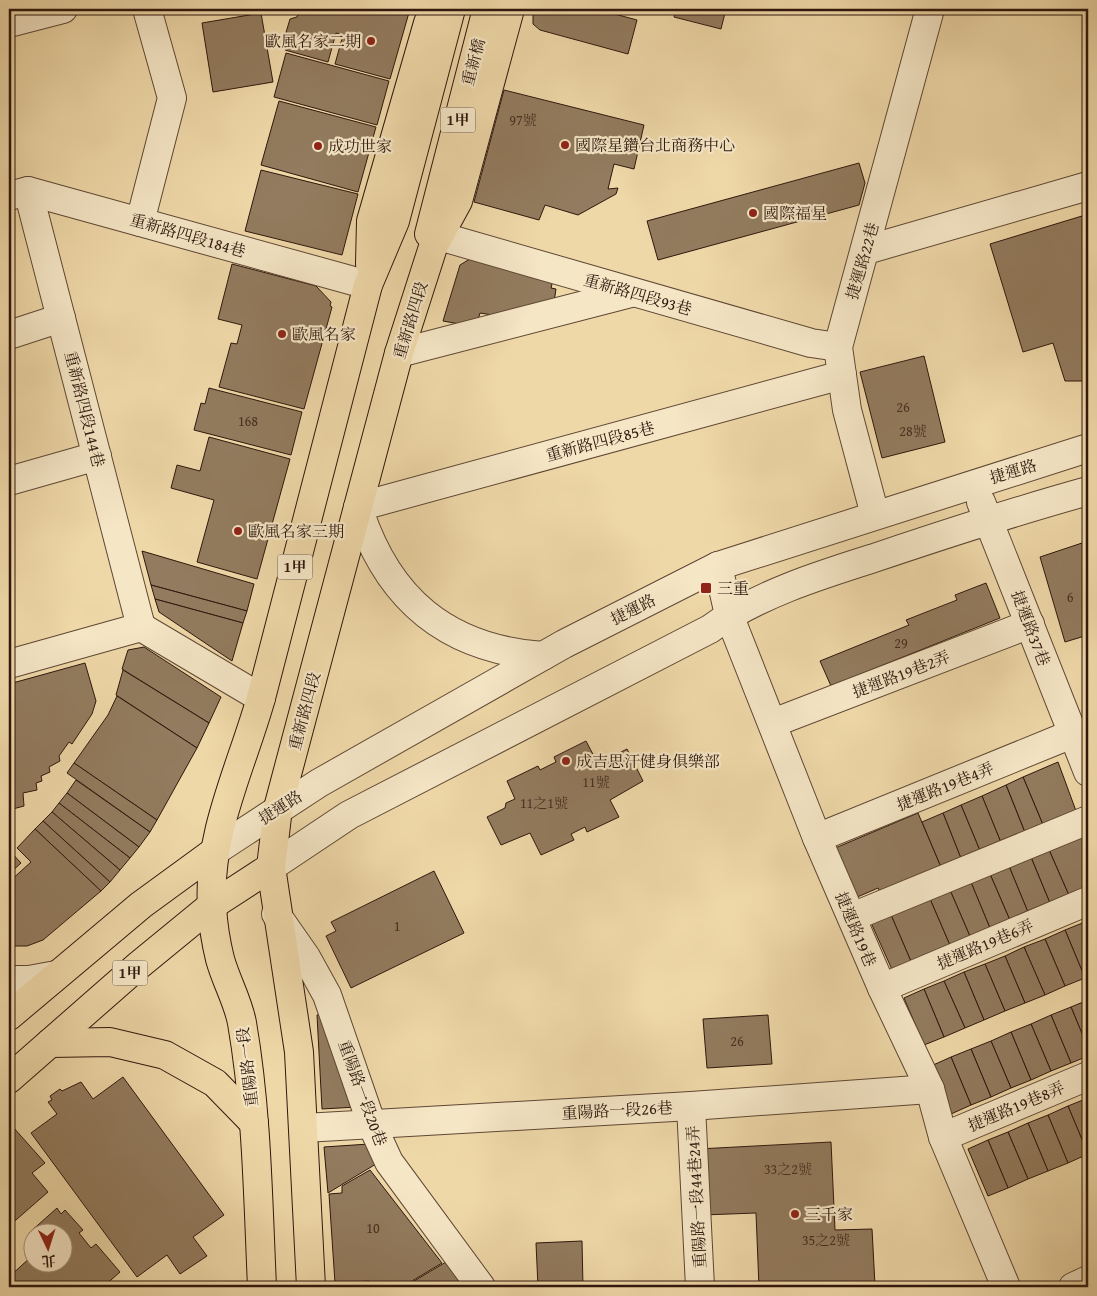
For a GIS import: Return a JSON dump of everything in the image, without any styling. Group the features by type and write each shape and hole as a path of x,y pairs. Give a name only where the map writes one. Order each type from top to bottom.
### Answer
{"main road":[{"path":"369,283 372,221 432,9"},
{"name":"1甲","path":"9,1016 141,906 214,851 225,807 249,741 261,698 369,283 395,221 451,9"},
{"name":"重新橋","path":"433,238 487,9"},
{"path":"433,238 458,201 510,9"},
{"name":"重新路四段","path":"271,867 278,808 399,353 433,238"},
{"name":"重陽路一段","path":"214,851 212,906 220,959 242,1021 254,1124 262,1287"},
{"path":"271,867 276,914 293,1003 304,1128 311,1287"},
{"name":"1甲","path":"9,1079 139,965 212,906 271,867"},
{"path":"50,1043 110,1042 165,1055 215,1083 254,1124"}],"street":[{"path":"9,23 63,9"},
{"path":"140,222 172,98 147,9"},
{"name":"捷運路22巷","path":"874,515 847,410 838,347 866,250 930,9"},
{"path":"866,250 1088,186"},
{"name":"重新路四段184巷","path":"18,193 140,222 369,283"},
{"name":"重新路四段144巷","path":"18,193 61,318 141,627"},
{"name":"重新路四段93巷","path":"433,238 811,343 838,347"},
{"path":"399,353 633,293"},
{"path":"9,335 61,318"},
{"name":"重新路四段85巷","path":"358,507 842,375"},
{"name":"捷運路","path":"214,851 278,808 543,656 718,566 1088,448"},
{"path":"9,481 97,456"},
{"name":"捷運路37巷","path":"974,484 1088,772"},
{"path":"271,867 349,815 710,629 729,615 817,576 988,520 1088,490"},
{"path":"358,507 367,534 389,576 414,604 436,622 460,636 487,647 514,654 543,656"},
{"name":"捷運路19巷","path":"718,566 729,615 817,838 882,988 930,1089 943,1137 1006,1287"},
{"name":"捷運路19巷2弄","path":"773,724 1030,624"},
{"path":"9,664 141,627 261,698"},
{"name":"捷運路19巷4弄","path":"817,838 1072,734"},
{"path":"852,917 1088,820"},
{"name":"捷運路19巷6弄","path":"882,988 1088,901"},
{"name":"重陽路一段20巷","path":"276,914 306,957 327,995 372,1125 389,1162 481,1287"},
{"path":"9,980 29,980 56,975"},
{"name":"捷運路19巷8弄","path":"943,1137 1088,1076"},
{"name":"重陽路一段26巷","path":"304,1128 372,1125 548,1104 692,1106 930,1089"},
{"name":"重陽路一段44巷24弄","path":"692,1106 700,1287"},
{"path":"1073,1287 1088,1280"}],"building":[{"name":"歐風名家二期","path":"299,9 410,9 390,79 335,64 343,35 336,33 328,62 285,50 286,47 282,46 290,19 297,17"},
{"path":"533,9 596,9 637,20 628,54 540,30 533,24"},
{"path":"676,9 726,9 721,29 674,17"},
{"path":"261,13 273,82 213,92 202,23"},
{"path":"286,53 389,81 377,125 274,97"},
{"name":"國際星鑽台北商務中心","path":"504,90 644,125 634,169 614,164 608,189 618,188 616,194 578,215 545,205 539,220 474,202"},
{"name":"成功世家","path":"279,101 376,127 358,192 261,165"},
{"name":"國際福星","path":"859,163 865,183 859,205 658,260 647,221"},
{"path":"261,170 358,194 342,255 245,231"},
{"path":"1082,216 1085,225 1088,224 1088,381 1065,381 1053,343 1023,352 990,244"},
{"path":"473,257 553,280 551,288 556,289 554,302 547,300 545,307 505,317 480,313 476,327 443,321 460,265"},
{"name":"歐風名家","path":"232,264 316,286 331,302 330,306 332,307 304,409 219,387 231,343 237,344 242,325 218,319"},
{"path":"924,356 945,442 882,458 860,372"},
{"path":"209,388 302,412 291,455 194,430 201,403 205,404"},
{"name":"歐風名家三期","path":"209,437 290,459 257,579 197,562 214,500 171,488 177,465 200,471"},
{"path":"1088,541 1088,635 1065,642 1040,557"},
{"path":"142,551 254,584 247,611 151,585"},
{"path":"986,583 1000,618 831,686 820,661 909,625 906,620 957,600 955,595"},
{"path":"151,585 247,611 243,623 155,599"},
{"path":"155,599 243,623 232,661 159,612"},
{"path":"144,647 221,697 209,723 122,669 128,650"},
{"path":"85,663 96,701 92,714 72,744 69,742 59,756 60,761 49,767 50,772 41,776 42,781 36,783 37,790 23,793 24,806 9,810 9,684"},
{"path":"123,670 209,723 197,748 116,695"},
{"path":"117,696 197,748 157,820 74,763 108,715"},
{"path":"586,741 596,760 607,755 611,757 627,749 643,781 610,800 619,817 587,832 585,827 571,834 574,840 541,855 530,833 501,845 487,817 505,808 506,803 515,799 507,781 538,766 540,770 556,762 554,757"},
{"path":"1058,762 1079,819 1046,832 1023,777"},
{"path":"74,763 157,820 150,832 67,773"},
{"path":"1023,777 1046,832 1028,840 1006,785"},
{"path":"76,780 150,832 139,847 67,793"},
{"path":"1006,785 1028,840 1004,850 982,796"},
{"path":"67,793 139,847 130,858 59,803"},
{"path":"982,796 1004,850 983,858 961,805"},
{"path":"59,803 130,858 120,870 52,812"},
{"path":"961,805 983,858 964,866 943,813"},
{"path":"52,812 120,870 110,882 43,821"},
{"path":"918,813 944,874 883,899 878,888 855,898 833,849"},
{"path":"943,813 964,866 944,874 922,822"},
{"path":"43,821 110,882 101,891 35,829"},
{"path":"1083,828 1088,840 1088,893 1071,900 1046,843"},
{"path":"35,829 101,891 43,940 27,946 9,946 9,882 31,862 17,848"},
{"path":"1046,843 1071,900 1052,908 1028,850"},
{"path":"9,850 21,863 9,874"},
{"path":"1028,850 1052,908 1030,917 1006,859"},
{"path":"1006,859 1030,917 1012,925 987,867"},
{"path":"987,867 1012,925 992,933 968,875"},
{"path":"434,871 464,933 351,988 326,936 336,931 331,922"},
{"path":"968,875 992,933 972,941 947,883"},
{"path":"947,883 972,941 952,950 927,892"},
{"path":"927,892 952,950 913,966 888,908"},
{"path":"888,908 913,966 894,974 868,916"},
{"path":"1085,922 1088,930 1088,976 1085,978 1065,930"},
{"path":"1065,930 1085,978 1065,986 1045,939"},
{"path":"1045,939 1065,986 1045,995 1024,947"},
{"path":"1024,947 1045,995 1025,1003 1005,956"},
{"path":"1005,956 1025,1003 1005,1011 985,964"},
{"path":"985,964 1005,1011 984,1020 964,972"},
{"path":"964,972 984,1020 965,1028 944,981"},
{"path":"944,981 965,1028 944,1037 924,989"},
{"path":"924,989 944,1037 924,1045 904,998"},
{"path":"1088,1000 1088,1048 1071,1007"},
{"path":"1071,1007 1088,1048 1088,1056 1071,1063 1051,1015"},
{"path":"328,1011 357,1107 322,1109 317,1015"},
{"path":"768,1015 772,1064 707,1068 703,1019"},
{"path":"1051,1015 1071,1063 1051,1071 1031,1024"},
{"path":"1031,1024 1051,1071 1031,1080 1011,1032"},
{"path":"1011,1032 1031,1080 1011,1088 991,1041"},
{"path":"991,1041 1011,1088 991,1097 971,1049"},
{"path":"971,1049 991,1097 971,1105 951,1057"},
{"path":"951,1057 971,1105 951,1114 931,1066"},
{"path":"123,1077 224,1215 193,1237 207,1256 180,1274 167,1255 137,1277 31,1133 57,1114 48,1102 52,1100 50,1096 60,1089 62,1091 81,1082 93,1099"},
{"path":"1088,1098 1088,1154 1068,1106"},
{"path":"1068,1106 1088,1154 1068,1163 1048,1115"},
{"path":"1048,1115 1068,1163 1048,1171 1028,1123"},
{"path":"1028,1123 1048,1171 1028,1179 1008,1132"},
{"path":"13,1127 45,1163 32,1173 48,1192 9,1226 9,1131"},
{"path":"1008,1132 1028,1179 1008,1188 988,1140"},
{"path":"988,1140 1008,1188 988,1196 968,1149"},
{"name":"三千家","path":"831,1142 835,1230 872,1229 875,1285 759,1287 756,1213 702,1215 698,1149"},
{"path":"369,1144 376,1164 328,1193 324,1147"},
{"path":"370,1170 442,1263 402,1287 370,1287 369,1281 335,1283 329,1194 342,1193 342,1186"},
{"path":"57,1208 61,1214 65,1210 83,1230 79,1233 91,1248 96,1244 120,1272 103,1287 9,1287 9,1277 22,1265 22,1274 72,1274 72,1224 39,1224"},
{"path":"582,1241 583,1287 538,1287 536,1243"},
{"path":"446,1262 466,1287 404,1287"}],"place":[{"name":"歐風名家二期","path":"371,41"},
{"name":"國際星鑽台北商務中心","path":"565,145"},
{"name":"成功世家","path":"318,146"},
{"name":"國際福星","path":"753,213"},
{"name":"歐風名家","path":"282,334"},
{"name":"歐風名家三期","path":"238,531"},
{"name":"三重","path":"706,588"},
{"name":"成吉思汗健身俱樂部","path":"566,761"},
{"name":"三千家","path":"795,1214"}]}
